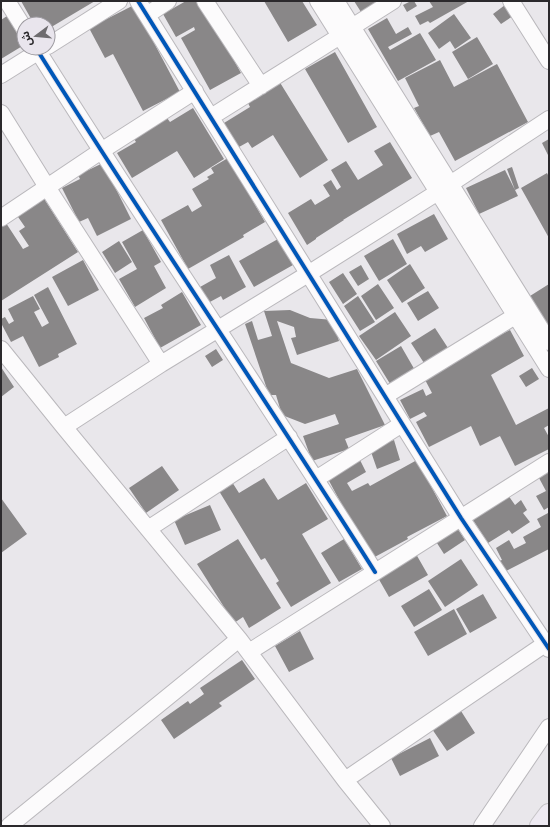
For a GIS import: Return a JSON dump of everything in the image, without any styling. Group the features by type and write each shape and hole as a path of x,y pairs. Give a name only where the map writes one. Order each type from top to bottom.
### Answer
{"street":[{"path":"7,1 16,16"},
{"path":"56,39 118,1"},
{"path":"138,1 461,518 547,647 345,780"},
{"path":"147,15 168,1"},
{"path":"205,1 261,86"},
{"path":"318,1 346,32 443,188 515,316 549,369"},
{"path":"336,1 346,32"},
{"path":"211,117 393,1"},
{"path":"511,1 549,61"},
{"path":"1,75 30,56"},
{"path":"47,56 100,151 218,328 375,572"},
{"path":"1,218 100,151 195,91"},
{"path":"1,113 161,364"},
{"path":"64,428 161,364 308,274 549,119"},
{"path":"443,188 549,342"},
{"path":"385,396 515,316"},
{"path":"1,349 64,428 244,646 345,780 382,826"},
{"path":"316,479 402,424"},
{"path":"148,529 289,437"},
{"path":"9,826 244,646 375,572 549,462"},
{"path":"482,826 549,728"}],"building":[{"path":"21,1 95,1 56,24 56,16 29,16"},
{"path":"186,1 201,1 241,73 210,90 181,38 195,30 194,27 176,37 163,14"},
{"path":"264,1 302,1 317,25 288,42"},
{"path":"354,1 378,1 361,12"},
{"path":"414,1 417,6 407,12 403,5"},
{"path":"429,1 469,1 430,23 428,21 420,25 415,16 433,7"},
{"path":"134,5 180,92 143,111 113,54 105,58 89,28"},
{"path":"505,5 513,16 501,24 493,14"},
{"path":"454,14 471,38 455,49 450,41 439,49 428,33"},
{"path":"7,16 16,31 16,50 1,59 1,20"},
{"path":"387,18 396,34 408,27 412,34 388,47 390,50 420,33 436,60 398,81 368,29"},
{"path":"477,37 493,64 468,79 452,52"},
{"path":"335,52 377,127 348,143 305,69"},
{"path":"440,60 454,87 497,64 528,122 455,161 439,132 430,136 414,108 419,106 405,78"},
{"path":"279,81 328,160 300,178 273,135 252,148 248,142 239,147 224,123 250,107 247,101"},
{"path":"193,108 224,159 194,178 177,151 132,178 117,153 136,142 134,139 167,118 170,122"},
{"path":"549,139 549,154 548,155 542,143"},
{"path":"390,142 412,178 343,220 307,245 288,213 311,199 315,205 330,196 323,185 331,180 337,190 341,187 331,170 346,161 358,180 383,165 374,151"},
{"path":"228,158 265,222 243,235 244,237 188,269 161,220 188,205 192,212 202,206 192,189 209,179 207,177 214,173 211,168"},
{"path":"103,163 131,219 97,236 88,218 79,222 62,188 80,179 78,175"},
{"path":"512,167 519,188 515,190 507,169"},
{"path":"505,170 518,196 479,214 466,188"},
{"path":"547,173 549,177 549,238 521,188"},
{"path":"43,197 78,252 1,301 1,227 6,223 23,249 29,246 19,231 25,227 16,214"},
{"path":"434,214 448,239 425,252 421,246 407,254 397,234"},
{"path":"143,230 161,262 154,266 166,288 135,307 119,279 137,269 122,242"},
{"path":"278,239 293,265 254,287 239,261"},
{"path":"393,239 407,264 379,281 364,256"},
{"path":"119,241 132,262 115,273 102,252"},
{"path":"229,255 246,287 223,300 221,296 208,303 200,287 216,278 210,265"},
{"path":"83,260 99,290 68,306 52,277"},
{"path":"410,264 425,288 402,303 387,280"},
{"path":"361,265 369,279 358,286 349,272"},
{"path":"343,273 357,294 343,304 329,282"},
{"path":"378,284 394,308 376,320 361,296"},
{"path":"549,284 549,327 530,296"},
{"path":"48,287 77,344 58,354 59,357 39,367 23,336 11,342 1,323 1,319 5,317 9,324 14,321 8,309 33,296 40,309 34,312 42,327 49,323 34,295"},
{"path":"428,291 439,308 418,321 407,303"},
{"path":"182,292 201,325 160,348 144,318 163,308 161,305"},
{"path":"358,296 375,322 360,331 344,306"},
{"path":"290,310 310,318 333,320 339,341 297,355 291,338 296,337 294,327 277,321 291,363 329,378 357,369 385,425 345,439 349,449 312,461 303,436 339,424 335,414 305,424 282,415 276,395 269,395 245,324 252,321 258,340 272,336 264,311"},
{"path":"395,312 411,336 376,360 359,336"},
{"path":"435,328 448,348 424,363 411,343"},
{"path":"510,330 524,356 491,375 516,425 549,408 549,425 544,428 549,437 549,449 515,466 500,436 480,446 471,426 429,447 416,422 427,416 424,412 410,419 400,400 423,389 426,396 432,393 422,374"},
{"path":"401,346 416,372 392,387 376,361"},
{"path":"216,349 223,360 212,367 205,356"},
{"path":"1,367 14,387 1,397"},
{"path":"532,368 539,379 526,387 519,376"},
{"path":"394,440 400,460 377,469 370,449"},
{"path":"360,460 366,472 347,483 352,491 368,483 370,486 417,460 447,516 407,537 408,539 371,559 328,479 343,471 342,469"},
{"path":"162,466 179,490 146,513 129,488"},
{"path":"549,472 549,507 544,510 536,496 546,491 539,478"},
{"path":"264,478 278,500 306,483 328,519 302,534 331,583 291,607 276,583 279,581 265,558 261,560 219,491 232,482 239,493"},
{"path":"506,492 515,505 521,500 527,510 523,513 530,522 512,534 509,530 488,543 471,517"},
{"path":"1,498 27,534 1,553"},
{"path":"210,505 221,530 185,545 174,520"},
{"path":"548,513 549,549 504,572 499,561 502,560 496,548 509,540 514,549 526,543 523,537 541,527 537,519"},
{"path":"456,526 465,540 444,554 435,540"},
{"path":"238,539 281,608 249,628 243,617 234,623 197,564"},
{"path":"344,539 362,569 339,582 321,553"},
{"path":"416,554 428,575 389,597 377,576"},
{"path":"461,559 478,585 445,607 428,581"},
{"path":"429,589 442,610 414,627 401,606"},
{"path":"483,594 497,618 470,633 456,609"},
{"path":"454,609 467,634 428,656 414,632"},
{"path":"300,631 314,659 289,672 275,646"},
{"path":"242,660 255,679 219,703 222,706 174,739 161,720 188,701 190,704 204,694 200,688"},
{"path":"461,711 475,733 447,751 432,729"},
{"path":"430,738 439,756 400,776 391,758"}],"cycle path":[{"path":"138,1 461,518 549,649"},
{"path":"41,56 375,572"}]}
